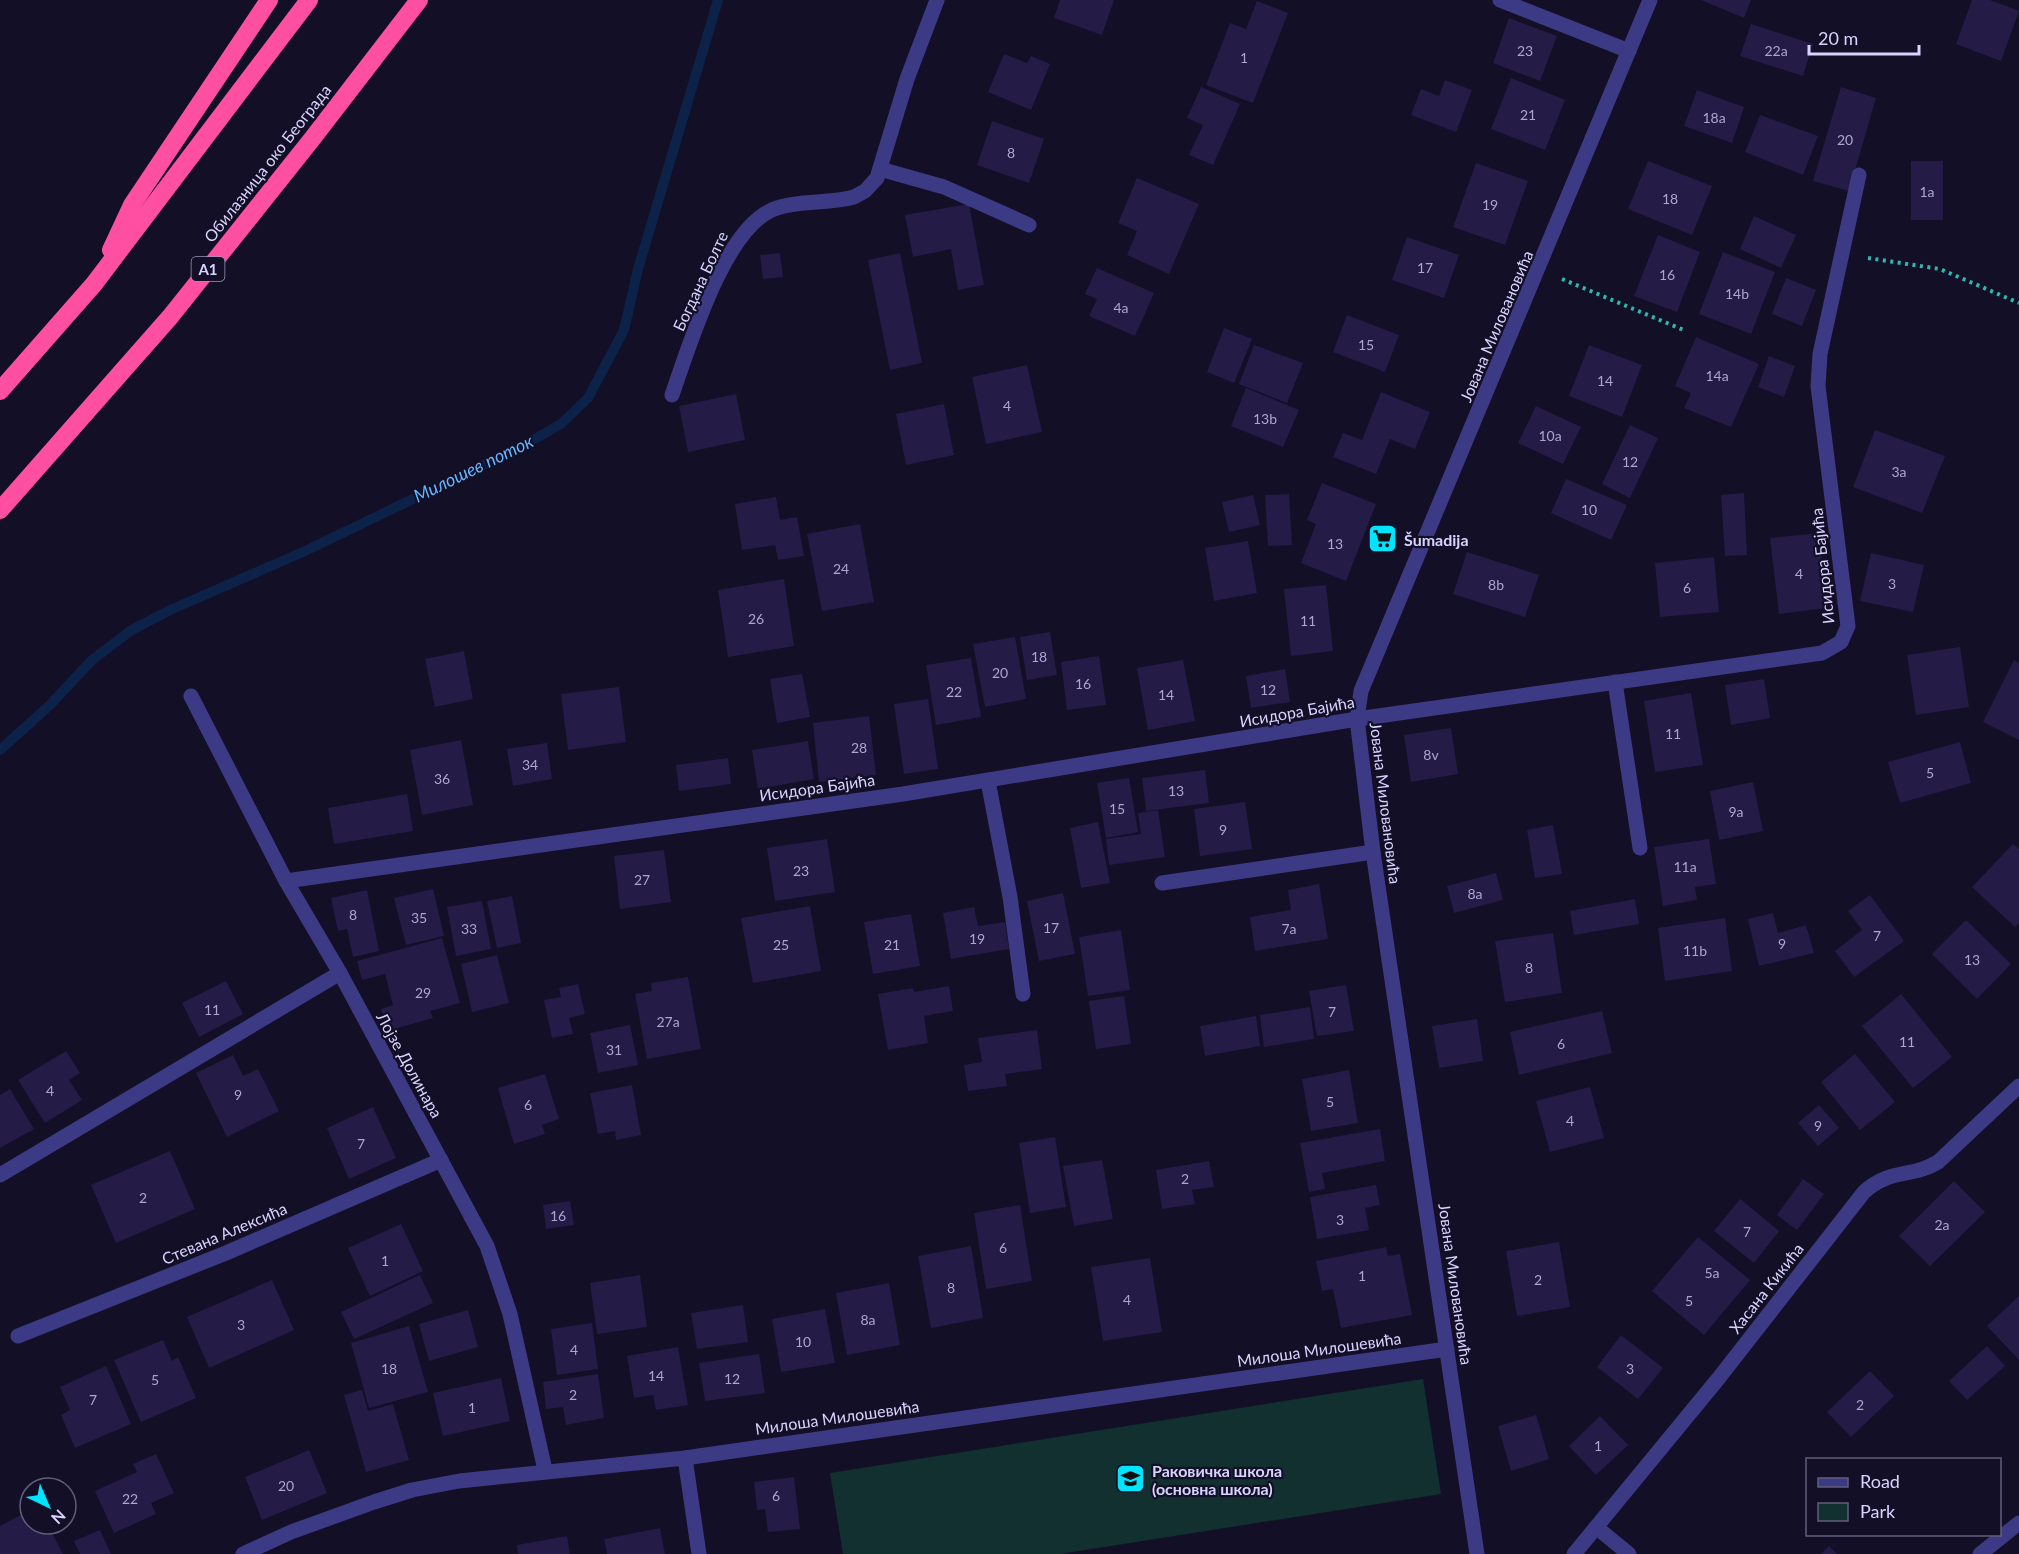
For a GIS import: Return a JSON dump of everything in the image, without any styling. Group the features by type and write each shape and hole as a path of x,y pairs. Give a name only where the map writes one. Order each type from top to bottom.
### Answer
{"highway":[{"path":"94,284 132,205 269,0"},
{"path":"0,391 94,284 309,0"},
{"name":"Обилазница око Београда","path":"0,510 170,316 418,0"},
{"path":"406,18 429,0"}],"street":[{"name":"Богдана Болте","path":"672,395 698,323 725,264 737,239 752,223 777,208 854,197 872,183 880,169 907,79 937,0"},
{"path":"1500,0 1629,51"},
{"name":"Јована Миловановића","path":"1477,1554 1373,852 1357,719 1361,692 1540,269 1650,0"},
{"path":"880,169 944,187 1029,225"},
{"name":"Исидора Бајића","path":"286,881 988,781 1357,719 1822,653 1841,642 1848,627 1818,387 1820,354 1859,175"},
{"path":"1615,682 1640,848"},
{"name":"Лојзе Долинара","path":"191,696 286,881 340,973 487,1246 510,1314 545,1470"},
{"path":"988,781 1010,897 1023,994"},
{"path":"1162,883 1373,852"},
{"path":"0,1175 340,973"},
{"name":"Хасана Кикића","path":"1574,1554 1718,1379 1864,1192 1882,1179 1928,1168 1938,1162 2019,1086"},
{"name":"Стевана Алексића","path":"18,1336 226,1253 441,1160"},
{"name":"Милоша Милошевића","path":"243,1554 291,1532 412,1490 545,1470 685,1458 1447,1349"},
{"path":"685,1458 699,1554"},
{"path":"1980,1554 2019,1524"},
{"path":"1596,1527 1629,1554"}],"path":[{"path":"1841,254 1940,269 2019,303"},
{"path":"1540,269 1686,331"}],"green space":[{"name":"Раковичка школа (основна школа)","path":"1423,1379 1441,1494 1060,1554 843,1554 830,1473"}],"building":[{"path":"1060,0 1114,0 1102,35 1054,18"},
{"path":"1701,0 1751,0 1744,18"},
{"path":"1972,0 1990,0 2019,11 2001,61 1956,44"},
{"path":"1257,1 1288,13 1253,103 1206,85 1230,23 1246,29"},
{"path":"1509,18 1557,36 1540,81 1493,63"},
{"path":"1751,24 1813,44 1803,76 1740,56"},
{"path":"1004,54 1027,63 1031,56 1050,64 1031,110 988,92"},
{"path":"1511,78 1565,100 1545,150 1491,129"},
{"path":"1445,80 1472,90 1456,132 1411,115 1421,89 1439,96"},
{"path":"1201,87 1240,104 1213,165 1189,155 1203,125 1187,118"},
{"path":"1841,87 1876,98 1849,191 1813,181"},
{"path":"1697,90 1744,107 1732,143 1684,126"},
{"path":"1760,115 1818,136 1803,175 1745,152"},
{"path":"992,121 1044,139 1029,183 977,165"},
{"path":"1648,161 1712,186 1692,235 1628,209"},
{"path":"1911,161 1943,161 1943,220 1911,220"},
{"path":"1476,163 1528,181 1505,245 1453,227"},
{"path":"1137,178 1199,204 1169,274 1127,255 1137,231 1118,223"},
{"path":"969,204 984,285 958,290 951,249 913,257 905,215"},
{"path":"1754,216 1796,235 1781,268 1740,249"},
{"path":"1658,235 1700,252 1677,312 1634,296"},
{"path":"1407,237 1459,255 1444,298 1392,280"},
{"path":"1723,252 1775,272 1751,334 1699,314"},
{"path":"780,253 783,277 763,279 760,255"},
{"path":"900,253 922,363 890,370 868,260"},
{"path":"1097,268 1154,293 1135,336 1089,316 1097,299 1085,294"},
{"path":"1786,278 1816,290 1802,326 1772,314"},
{"path":"1347,315 1399,335 1385,372 1333,352"},
{"path":"1224,328 1252,339 1234,383 1207,372"},
{"path":"1696,337 1759,364 1731,427 1684,408 1691,393 1675,386"},
{"path":"1254,345 1303,363 1287,403 1239,384"},
{"path":"1589,345 1642,365 1622,417 1569,396"},
{"path":"1769,356 1795,366 1784,397 1758,387"},
{"path":"1027,365 1042,432 986,444 972,377"},
{"path":"1246,388 1299,410 1283,447 1231,426"},
{"path":"1381,392 1430,412 1415,449 1390,439 1376,474 1333,457 1343,433 1362,440"},
{"path":"736,394 745,440 688,452 679,406"},
{"path":"944,404 954,455 906,465 896,414"},
{"path":"1536,406 1581,427 1563,464 1518,443"},
{"path":"1630,425 1658,438 1630,498 1602,484"},
{"path":"1875,430 1945,456 1922,513 1853,487"},
{"path":"1566,479 1627,505 1611,540 1551,513"},
{"path":"1322,483 1376,504 1346,581 1301,563 1316,524 1307,520"},
{"path":"1744,493 1747,555 1725,556 1721,495"},
{"path":"1289,494 1292,545 1268,546 1265,495"},
{"path":"1253,495 1260,525 1229,532 1222,502"},
{"path":"776,497 780,520 797,517 804,556 778,560 775,545 742,550 735,504"},
{"path":"860,524 874,602 822,611 807,534"},
{"path":"1819,533 1827,608 1779,614 1770,538"},
{"path":"1248,541 1257,593 1214,601 1205,548"},
{"path":"1467,552 1539,575 1525,617 1453,594"},
{"path":"1871,553 1924,565 1913,612 1860,601"},
{"path":"1714,557 1719,612 1660,617 1655,563"},
{"path":"784,579 794,646 728,657 718,590"},
{"path":"1326,585 1333,651 1291,656 1284,589"},
{"path":"1050,632 1057,675 1027,680 1020,637"},
{"path":"1015,637 1026,699 985,707 973,644"},
{"path":"1960,647 1969,707 1916,715 1907,655"},
{"path":"464,651 473,699 435,707 425,659"},
{"path":"1099,656 1106,705 1067,710 1061,662"},
{"path":"971,658 981,717 936,725 926,665"},
{"path":"1183,660 1195,721 1148,730 1137,668"},
{"path":"2014,660 2019,663 2019,740 1983,722"},
{"path":"1285,669 1290,702 1251,708 1246,676"},
{"path":"802,674 810,717 777,723 770,679"},
{"path":"1764,679 1770,718 1731,725 1725,685"},
{"path":"619,687 626,742 568,750 561,694"},
{"path":"1691,693 1703,765 1655,772 1644,701"},
{"path":"928,699 938,769 904,774 894,704"},
{"path":"869,716 876,775 819,782 813,723"},
{"path":"1451,728 1458,774 1411,782 1404,735"},
{"path":"461,740 473,805 422,815 410,750"},
{"path":"808,741 814,779 758,789 752,750"},
{"path":"1960,742 1971,783 1900,803 1888,762"},
{"path":"547,743 552,779 513,786 507,749"},
{"path":"728,758 731,784 679,791 676,765"},
{"path":"1205,770 1209,803 1146,811 1142,778"},
{"path":"1129,778 1138,832 1106,838 1097,783"},
{"path":"1753,782 1763,831 1719,840 1710,791"},
{"path":"407,794 413,831 334,844 328,808"},
{"path":"1245,802 1252,849 1200,856 1194,809"},
{"path":"1158,810 1165,857 1109,865 1106,839 1141,834 1138,813"},
{"path":"1098,822 1110,883 1081,888 1070,828"},
{"path":"1553,825 1562,874 1535,878 1527,830"},
{"path":"827,839 835,892 775,901 767,848"},
{"path":"1709,839 1716,884 1695,887 1697,900 1663,906 1654,847"},
{"path":"2013,844 2019,849 2019,923 2015,927 1972,887"},
{"path":"664,850 671,902 620,909 614,856"},
{"path":"1496,873 1503,900 1454,913 1447,886"},
{"path":"1319,884 1328,939 1255,951 1250,917 1291,910 1288,890"},
{"path":"433,889 444,936 406,945 394,898"},
{"path":"367,890 379,951 353,957 347,929 338,931 331,898"},
{"path":"1063,893 1075,954 1039,961 1027,901"},
{"path":"1870,895 1904,941 1854,977 1835,951 1862,930 1848,911"},
{"path":"512,896 521,943 497,948 487,901"},
{"path":"1635,899 1639,924 1574,935 1570,911"},
{"path":"482,901 491,949 456,956 447,907"},
{"path":"810,906 821,971 753,983 741,918"},
{"path":"974,907 978,926 1005,922 1009,949 951,959 943,913"},
{"path":"1773,913 1778,933 1806,925 1814,953 1759,966 1748,919"},
{"path":"911,914 920,966 873,974 864,922"},
{"path":"1725,918 1732,971 1665,981 1658,928"},
{"path":"1966,920 2011,964 1977,999 1932,954"},
{"path":"1121,930 1130,990 1088,996 1079,937"},
{"path":"1553,933 1562,993 1505,1002 1495,941"},
{"path":"442,938 460,1003 430,1011 433,1018 387,1031 381,1009 393,1005 385,974 362,980 357,961"},
{"path":"497,955 509,1003 472,1012 461,964"},
{"path":"688,977 701,1049 647,1059 635,994 652,991 651,983"},
{"path":"226,981 243,1014 199,1037 182,1003"},
{"path":"578,984 585,1014 569,1018 573,1034 552,1038 544,1000 561,997 559,988"},
{"path":"1346,985 1354,1031 1317,1036 1309,991"},
{"path":"949,986 953,1011 924,1016 928,1043 888,1050 878,994 913,988 914,992"},
{"path":"1901,994 1952,1057 1913,1088 1862,1026"},
{"path":"1124,996 1131,1044 1096,1049 1089,1001"},
{"path":"1310,1007 1314,1039 1264,1047 1260,1015"},
{"path":"1602,1011 1612,1053 1519,1075 1510,1032"},
{"path":"1256,1016 1260,1046 1205,1056 1200,1026"},
{"path":"1477,1019 1483,1061 1439,1068 1432,1026"},
{"path":"630,1025 638,1065 598,1073 590,1033"},
{"path":"1037,1030 1042,1069 1005,1074 1007,1086 968,1091 964,1065 982,1062 978,1038"},
{"path":"66,1051 80,1073 69,1080 82,1100 45,1123 18,1080"},
{"path":"1855,1054 1895,1102 1860,1130 1821,1082"},
{"path":"233,1055 243,1076 258,1069 279,1111 227,1137 196,1073"},
{"path":"1349,1070 1358,1123 1311,1131 1302,1079"},
{"path":"545,1074 559,1119 542,1125 545,1134 514,1144 498,1088"},
{"path":"632,1085 641,1135 616,1140 615,1131 598,1134 590,1093"},
{"path":"1590,1087 1604,1138 1550,1152 1536,1101"},
{"path":"10,1089 34,1129 0,1148 0,1095"},
{"path":"1819,1105 1839,1128 1818,1146 1798,1123"},
{"path":"373,1107 396,1158 349,1179 327,1128"},
{"path":"1380,1129 1385,1161 1322,1173 1325,1189 1309,1192 1300,1143"},
{"path":"1055,1137 1066,1207 1030,1213 1019,1143"},
{"path":"170,1151 195,1209 116,1243 91,1185"},
{"path":"1102,1160 1113,1219 1074,1226 1063,1166"},
{"path":"1209,1161 1214,1187 1192,1190 1195,1204 1162,1209 1156,1170"},
{"path":"1803,1179 1824,1194 1797,1230 1777,1215"},
{"path":"1954,1181 1985,1212 1930,1266 1899,1236"},
{"path":"1376,1185 1380,1205 1365,1208 1369,1230 1317,1239 1310,1197"},
{"path":"1740,1199 1779,1231 1754,1263 1714,1231"},
{"path":"570,1201 574,1225 546,1229 543,1205"},
{"path":"1020,1205 1032,1281 986,1289 974,1213"},
{"path":"401,1224 423,1271 370,1296 348,1248"},
{"path":"1698,1237 1750,1280 1704,1335 1652,1291"},
{"path":"1559,1242 1570,1307 1517,1316 1506,1251"},
{"path":"971,1246 983,1318 931,1328 918,1256"},
{"path":"1386,1247 1388,1256 1400,1254 1412,1315 1341,1328 1333,1289 1322,1291 1316,1261"},
{"path":"1150,1258 1162,1332 1103,1341 1091,1267"},
{"path":"420,1275 433,1303 354,1339 341,1312"},
{"path":"640,1275 647,1327 597,1334 590,1283"},
{"path":"272,1280 294,1330 209,1368 187,1317"},
{"path":"889,1283 900,1345 847,1355 836,1293"},
{"path":"2019,1296 2019,1360 1987,1326"},
{"path":"743,1305 748,1342 697,1349 691,1313"},
{"path":"825,1309 835,1363 781,1372 772,1319"},
{"path":"468,1310 478,1347 429,1361 419,1324"},
{"path":"592,1323 598,1369 557,1375 551,1329"},
{"path":"409,1326 428,1392 369,1408 351,1343"},
{"path":"1621,1335 1663,1368 1638,1399 1597,1367"},
{"path":"163,1340 172,1361 178,1357 196,1398 141,1422 114,1360"},
{"path":"1987,1346 2005,1366 1967,1400 1949,1381"},
{"path":"678,1347 688,1405 656,1410 653,1395 634,1398 627,1356"},
{"path":"759,1354 765,1393 705,1401 699,1363"},
{"path":"106,1366 131,1424 75,1448 61,1415 70,1410 60,1387"},
{"path":"1870,1371 1894,1396 1851,1437 1827,1412"},
{"path":"598,1374 604,1418 566,1425 563,1407 546,1409 543,1382"},
{"path":"501,1378 510,1421 443,1436 433,1393"},
{"path":"362,1390 368,1411 393,1404 409,1460 366,1472 344,1395"},
{"path":"1536,1415 1549,1459 1511,1471 1498,1426"},
{"path":"1600,1416 1628,1445 1596,1475 1569,1446"},
{"path":"309,1450 327,1493 262,1520 245,1477"},
{"path":"156,1454 174,1493 151,1503 156,1514 114,1533 95,1491 137,1472 133,1464"},
{"path":"794,1477 800,1529 768,1532 765,1509 757,1510 754,1482"},
{"path":"18,1516 18,1536 53,1536 63,1554 0,1554 0,1526"},
{"path":"660,1528 665,1554 607,1554 604,1539"},
{"path":"100,1530 111,1554 80,1554 74,1541"},
{"path":"567,1536 570,1554 518,1554 517,1545"},
{"path":"1829,1546 1837,1554 1821,1554"}],"waterway":[{"name":"Милошев поток","path":"0,750 50,705 91,661 130,631 170,610 303,552 521,447 561,424 588,398 624,330 638,269 718,0"}],"place":[{"name":"Šumadija","path":"1383,539"},
{"name":"Раковичка школа (основна школа)","path":"1131,1479"}]}
